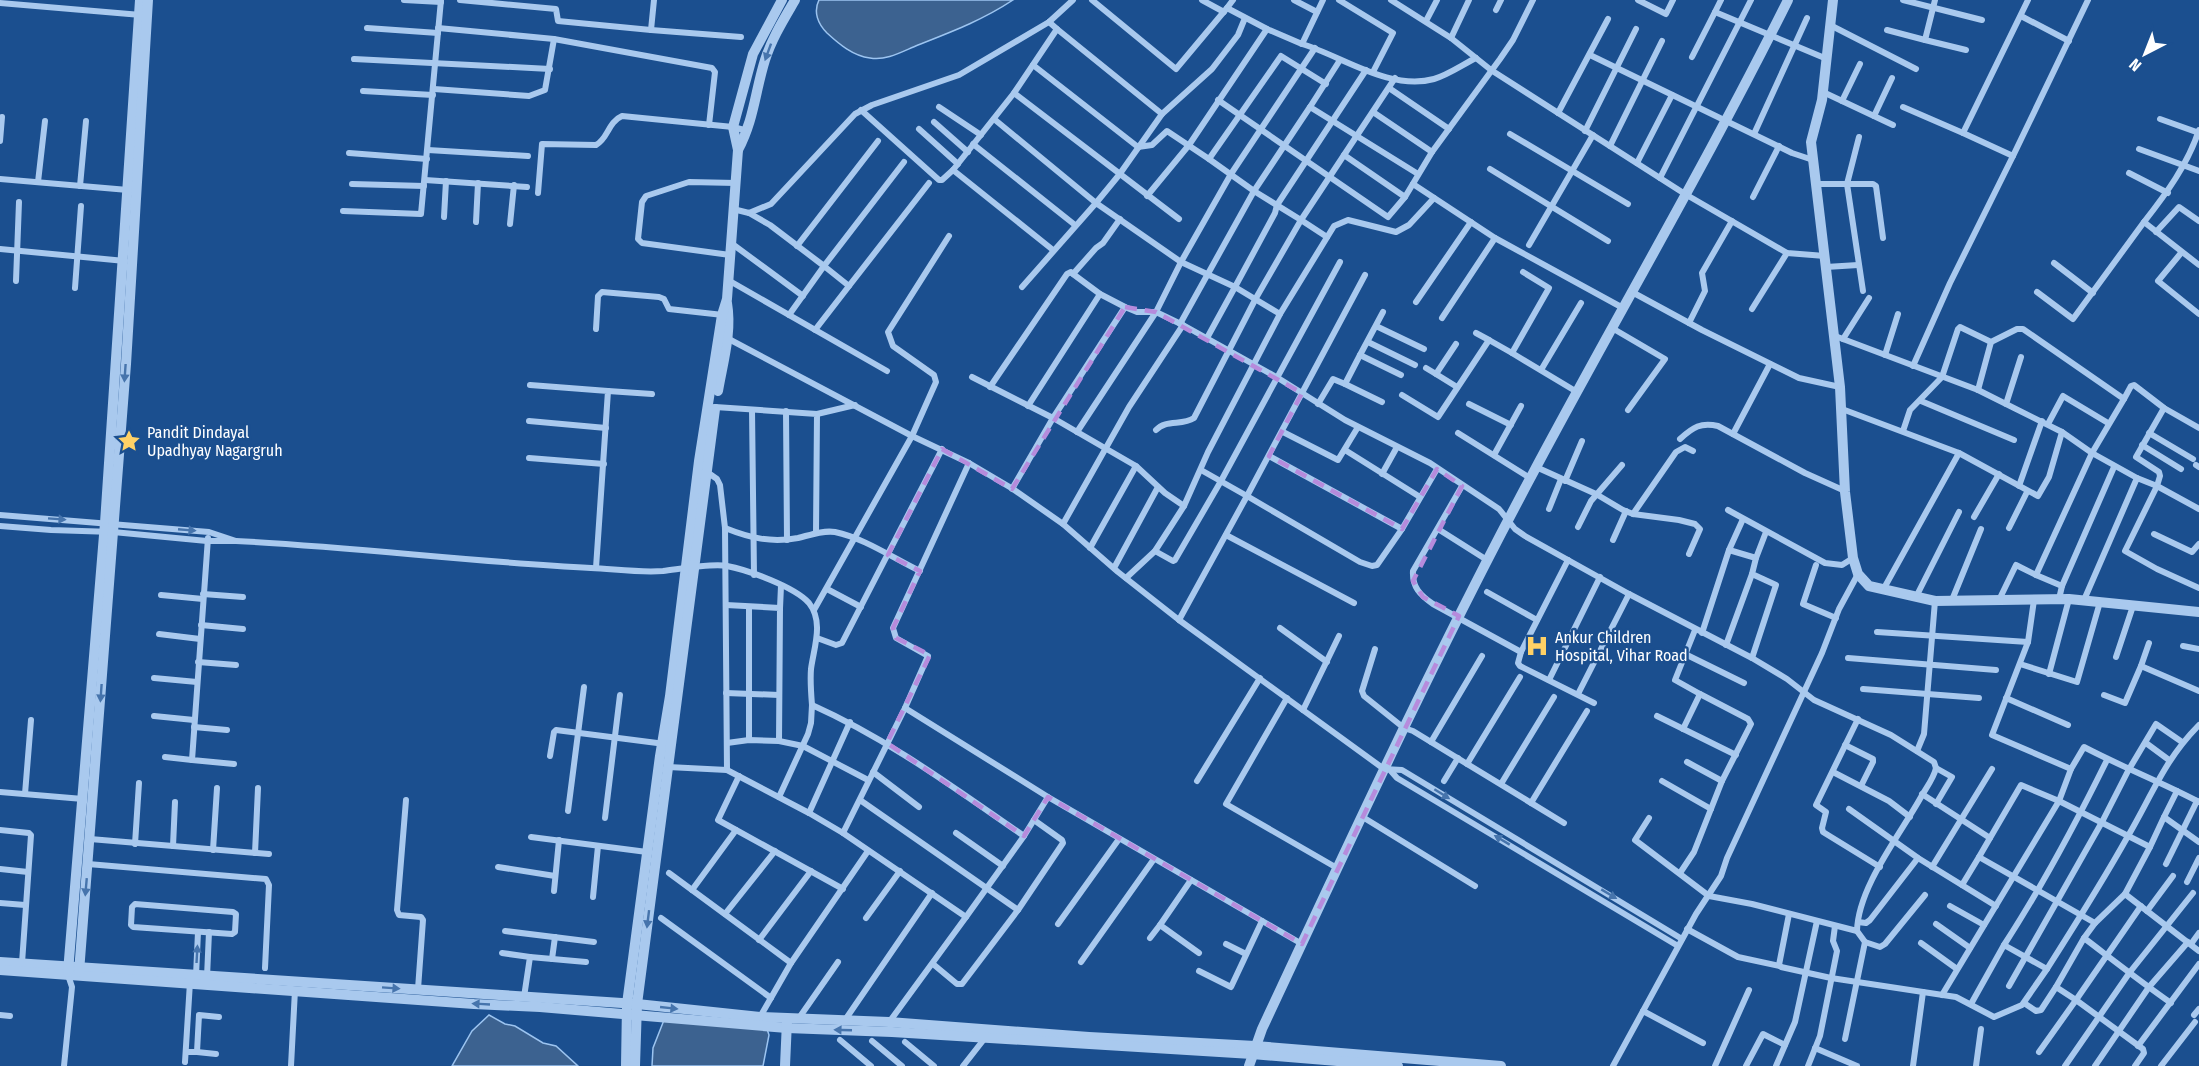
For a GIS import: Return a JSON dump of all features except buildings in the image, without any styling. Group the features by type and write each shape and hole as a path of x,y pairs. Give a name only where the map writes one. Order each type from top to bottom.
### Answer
{"street":[{"path":"140,0 143,15"},
{"path":"74,972 109,527 143,15 148,0"},
{"path":"343,211 421,214 441,1 404,0"},
{"path":"460,0 556,9 558,21 741,37"},
{"path":"651,30 654,0"},
{"path":"626,1066 647,852 666,744 726,316 738,150 733,127 753,54 782,0"},
{"path":"738,150 749,131 765,59 773,39 795,0"},
{"path":"749,213 771,204 780,197 861,110 959,75 1049,22 1073,0"},
{"path":"1092,0 1176,69 1233,0"},
{"path":"1202,0 1340,60 1395,78 1424,81 1436,78 1476,58"},
{"path":"1294,0 1317,12"},
{"path":"1302,44 1323,0"},
{"path":"1339,0 1394,33 1373,72"},
{"path":"1391,0 1426,21 1491,70 1558,113 1685,194 1787,253 1826,262 1858,265"},
{"path":"1406,8 1410,0"},
{"path":"1426,21 1437,0"},
{"path":"1451,38 1469,0"},
{"path":"1496,10 1501,0"},
{"path":"1218,100 1386,217 1405,197 1432,152 1513,40 1533,0"},
{"path":"1638,0 1666,14 1673,0"},
{"path":"1692,57 1721,0"},
{"path":"1660,178 1751,0"},
{"path":"1249,1066 1254,1050 1361,816 1387,769 1404,728 1487,560 1727,120 1788,0"},
{"path":"1833,0 1823,92 1811,142 1826,262 1839,338 1845,492 1853,558 1858,574 1869,586 1916,598 1998,601 2064,599 2199,612"},
{"path":"1903,0 1934,4 1982,20"},
{"path":"1963,133 2028,0"},
{"path":"1913,366 1950,283 2088,0"},
{"path":"0,3 143,15"},
{"path":"1925,40 1934,4"},
{"path":"1715,12 1827,59"},
{"path":"2021,16 2069,41"},
{"path":"1022,287 1119,175 1162,114 1212,69 1238,35 1245,18"},
{"path":"1754,134 1807,18"},
{"path":"1558,113 1608,19"},
{"path":"1049,22 1162,114"},
{"path":"1830,25 1916,69"},
{"path":"368,28 554,39 712,68 715,72 709,125"},
{"path":"861,110 939,180 942,180 968,152 1014,93 1057,29"},
{"path":"1147,196 1189,145 1267,29"},
{"path":"1585,130 1636,29"},
{"path":"1887,30 1966,50"},
{"path":"363,91 529,96 545,90 554,39"},
{"path":"1610,146 1662,41"},
{"path":"1077,432 1156,312 1181,262 1231,174 1316,48"},
{"path":"1590,55 1779,146 1813,160"},
{"path":"1209,159 1281,56 1326,84"},
{"path":"354,59 550,69"},
{"path":"1063,524 1104,448 1182,325 1254,191 1340,60"},
{"path":"1842,101 1860,63"},
{"path":"1033,65 1138,147 1152,145 1167,131 1254,191 1327,237"},
{"path":"1207,338 1275,213 1277,205 1365,70"},
{"path":"1156,430 1165,424 1187,422 1194,418 1256,298 1301,220 1395,78"},
{"path":"1874,116 1892,78"},
{"path":"1389,88 1449,129"},
{"path":"1823,92 1893,125"},
{"path":"1014,93 1179,219"},
{"path":"1637,162 1672,95"},
{"path":"1903,106 2013,156"},
{"path":"939,107 981,135"},
{"path":"1310,107 1418,174"},
{"path":"1373,112 1432,152"},
{"path":"538,193 542,144 596,145 602,141 616,119 622,116 733,127 749,131"},
{"path":"0,141 2,117"},
{"path":"994,119 1096,202 1181,262 1256,298 1280,314"},
{"path":"2037,292 2072,319 2168,193 2199,132 2160,119"},
{"path":"80,186 86,121"},
{"path":"38,182 45,122"},
{"path":"933,122 968,152"},
{"path":"919,129 958,164"},
{"path":"1510,134 1628,204"},
{"path":"1529,245 1593,135"},
{"path":"1859,137 1846,184 1863,291"},
{"path":"797,246 878,141"},
{"path":"973,144 1075,225"},
{"path":"1753,197 1779,146"},
{"path":"2139,149 2199,171"},
{"path":"428,150 528,156"},
{"path":"349,153 427,159"},
{"path":"1344,155 1405,197"},
{"path":"789,315 904,162"},
{"path":"1490,169 1608,241"},
{"path":"953,170 1053,250"},
{"path":"2129,173 2168,193"},
{"path":"0,179 131,190"},
{"path":"444,217 446,181"},
{"path":"352,184 446,181 527,187"},
{"path":"736,183 689,182 646,196 642,202 638,239 642,243 731,249 803,296"},
{"path":"476,222 478,183"},
{"path":"815,330 929,183"},
{"path":"1413,184 1495,238 1623,308"},
{"path":"1816,184 1873,184 1876,186 1883,238"},
{"path":"510,224 514,185"},
{"path":"1126,578 1155,551 1184,506 1280,314 1334,226 1348,220 1387,231 1401,231 1434,198"},
{"path":"16,281 19,202"},
{"path":"75,288 81,206"},
{"path":"2156,232 2179,207 2199,221"},
{"path":"733,209 749,213 770,225 849,286"},
{"path":"1073,274 1103,243 1120,219"},
{"path":"1689,323 1705,291 1702,273 1732,221"},
{"path":"1416,302 1471,222"},
{"path":"2144,222 2199,265"},
{"path":"814,610 912,436 932,396 936,378 893,345 888,332 949,236"},
{"path":"1442,318 1495,238"},
{"path":"0,249 126,261"},
{"path":"1752,309 1787,253"},
{"path":"2181,253 2158,281 2199,314"},
{"path":"1155,551 1175,560 1221,481 1340,262"},
{"path":"2054,263 2093,293"},
{"path":"990,387 1067,274 1071,272 1100,294 1125,308 1137,312 1156,312 1254,364 1318,404 1437,468 1499,509 1508,521 1525,536 1629,594 1752,658 1787,679 1814,700 1891,735 1934,762 1936,768 1952,777 1936,804"},
{"path":"1512,353 1549,288 1523,272"},
{"path":"1179,620 1283,432 1365,275"},
{"path":"728,280 886,370"},
{"path":"596,329 598,296 602,292 659,297 664,299 669,309 726,316"},
{"path":"1632,292 1799,378 1840,387"},
{"path":"1028,406 1100,294"},
{"path":"1839,338 1869,298"},
{"path":"1541,370 1581,303"},
{"path":"1012,489 1053,418 1125,308"},
{"path":"1345,384 1383,312"},
{"path":"1885,355 1898,314"},
{"path":"1376,326 1425,349"},
{"path":"1903,431 1910,410 1942,377 1958,329 1963,327 1991,342"},
{"path":"1612,328 1665,359 1628,410"},
{"path":"1978,390 1991,342 2018,329 2023,329 2124,399"},
{"path":"1476,333 1577,392"},
{"path":"723,337 912,436 969,463 1012,489 1063,524 1179,620 1397,778 1678,946"},
{"path":"689,568 707,472 723,337"},
{"path":"1839,338 1978,390 2062,432 2114,467 2157,486 2199,509"},
{"path":"1402,395 1438,417 1489,340"},
{"path":"1368,342 1414,364"},
{"path":"1436,374 1456,344"},
{"path":"1360,355 1401,375"},
{"path":"2006,404 2021,357"},
{"path":"1733,434 1770,364"},
{"path":"1426,368 1457,387"},
{"path":"972,377 1053,418 1136,466 1146,473 1158,487 1184,506"},
{"path":"1318,404 1333,379 1382,402"},
{"path":"530,385 652,394"},
{"path":"2036,575 2092,453 2131,386 2199,428"},
{"path":"596,568 608,391"},
{"path":"2019,486 2045,423 2063,396 2108,423"},
{"path":"1921,401 2014,440"},
{"path":"1469,404 1511,425"},
{"path":"715,407 817,414 855,405"},
{"path":"1494,455 1521,406"},
{"path":"2164,408 2136,457 2159,472 2160,476 2125,551 2199,588"},
{"path":"1842,409 1959,453 2034,496 2041,494 2049,477 2062,432"},
{"path":"752,410 753,575"},
{"path":"786,411 787,540"},
{"path":"816,533 817,414"},
{"path":"529,422 606,428"},
{"path":"1680,439 1698,425 1706,423 1733,434 1845,492"},
{"path":"1283,432 1338,460 1359,427"},
{"path":"1458,433 1530,478"},
{"path":"2149,433 2196,464"},
{"path":"1549,508 1582,441"},
{"path":"2142,446 2181,469"},
{"path":"1383,474 1397,447"},
{"path":"1633,514 1676,452 1685,447 1693,451"},
{"path":"817,638 836,645 842,643 942,449"},
{"path":"1345,450 1420,497"},
{"path":"1883,590 1959,453"},
{"path":"1269,456 1402,529"},
{"path":"529,458 604,465"},
{"path":"843,834 928,656 896,638 893,628 969,463"},
{"path":"1578,527 1596,495 1622,465"},
{"path":"1090,548 1136,466"},
{"path":"1536,467 1633,514 1679,519 1695,524 1700,529 1689,554"},
{"path":"2049,674 2064,599 2062,586 2114,467"},
{"path":"1201,470 1360,562 1372,566 1377,565 1402,529 1437,468"},
{"path":"707,472 717,479 720,485 725,528 727,770"},
{"path":"1974,517 1999,474"},
{"path":"2084,600 2137,478"},
{"path":"1462,486 1413,572 1413,581 1423,597 1521,652"},
{"path":"1114,568 1158,487"},
{"path":"2009,528 2027,492"},
{"path":"1728,510 1825,563 1842,565 1853,558"},
{"path":"1613,540 1626,511"},
{"path":"1916,598 1959,512"},
{"path":"0,515 207,541 298,544 517,564 596,568 661,571 725,565 753,575 807,600 814,610 817,622 817,638 811,670 811,723 803,746 778,797"},
{"path":"1680,873 1694,852 1722,781 1751,721 1675,680 1685,654 1699,631 1743,519"},
{"path":"0,526 51,530 109,527 209,532 236,541"},
{"path":"725,528 754,539 787,540 816,533 834,532 855,539 920,571"},
{"path":"1952,600 1981,529"},
{"path":"1438,530 1487,560"},
{"path":"192,760 209,532"},
{"path":"1726,645 1766,532"},
{"path":"2154,534 2192,552 2199,543"},
{"path":"1226,535 1354,603"},
{"path":"1729,550 1756,558"},
{"path":"1568,560 1521,652 1519,665 1594,703"},
{"path":"1816,564 1803,603 1836,618"},
{"path":"1998,601 2016,565 2062,586"},
{"path":"1752,574 1776,585 1752,658"},
{"path":"1613,1066 1687,929 1721,876 1727,858 1858,574"},
{"path":"1549,680 1600,577"},
{"path":"779,741 781,586"},
{"path":"826,589 861,607"},
{"path":"1487,591 1537,620"},
{"path":"1578,694 1629,594"},
{"path":"161,595 243,597"},
{"path":"1917,751 1924,734 1934,635 1935,600"},
{"path":"2034,600 2028,642 1992,735 2071,769"},
{"path":"2020,664 2077,682 2100,602"},
{"path":"726,605 780,608"},
{"path":"2116,657 2133,606"},
{"path":"749,608 749,740"},
{"path":"201,625 243,629"},
{"path":"1280,628 1327,662"},
{"path":"1876,632 2028,642"},
{"path":"159,634 200,639"},
{"path":"1303,710 1339,636"},
{"path":"2104,695 2125,703 2149,643"},
{"path":"2183,646 2199,649"},
{"path":"1375,649 1362,694 1404,728 1564,823"},
{"path":"1685,654 1744,683"},
{"path":"1431,742 1482,656"},
{"path":"1848,658 1996,670"},
{"path":"198,662 236,665"},
{"path":"2141,666 2199,691"},
{"path":"1467,764 1520,677"},
{"path":"154,678 197,681"},
{"path":"1197,782 1260,678"},
{"path":"568,811 584,687"},
{"path":"1863,689 1979,698"},
{"path":"726,693 779,695"},
{"path":"1683,729 1700,694"},
{"path":"605,818 620,695"},
{"path":"1501,784 1554,697"},
{"path":"1287,698 1226,804 1337,868"},
{"path":"2006,698 2068,725"},
{"path":"812,705 887,742 1024,836"},
{"path":"905,708 1048,797 1302,944"},
{"path":"1531,803 1587,711"},
{"path":"154,716 227,730"},
{"path":"1657,716 1736,755"},
{"path":"1858,719 1816,805 1826,812 1821,830 1880,867"},
{"path":"25,794 31,720"},
{"path":"809,813 850,722"},
{"path":"2009,986 2156,724 2182,742"},
{"path":"1687,929 1738,957 1832,978 1956,997 1994,1017 2024,1003 2129,835 2169,760 2182,742 2199,725"},
{"path":"550,756 555,730 666,744"},
{"path":"727,743 749,740 779,741 803,746 868,780"},
{"path":"2146,743 2169,760"},
{"path":"635,1066 632,1009 667,767 666,744"},
{"path":"1845,745 1873,759 1874,762 1861,786"},
{"path":"1942,995 2059,801 2071,769 2083,747 2128,771 2157,781 2198,801 2166,864"},
{"path":"165,757 234,764"},
{"path":"1444,781 1458,758"},
{"path":"1971,1004 2004,945 2039,890 2081,814 2107,760"},
{"path":"1687,762 1722,781"},
{"path":"667,767 727,770 739,776 843,834 966,917"},
{"path":"1857,932 1870,885 1936,768"},
{"path":"1387,769 1402,770 1682,939"},
{"path":"1932,867 1992,769"},
{"path":"873,772 919,807"},
{"path":"1833,772 1888,801 1910,817"},
{"path":"739,776 718,818 843,888"},
{"path":"1662,781 1711,808"},
{"path":"135,844 139,783"},
{"path":"1962,885 2021,785 2059,801 2150,847"},
{"path":"213,849 217,788"},
{"path":"255,853 258,788"},
{"path":"2024,1003 2036,1011 2041,1010 2084,938 2125,894 2177,791"},
{"path":"0,792 88,799"},
{"path":"1922,794 1990,838"},
{"path":"889,1022 987,889 1048,797"},
{"path":"64,1066 88,864 90,839 88,799"},
{"path":"406,800 396,910 399,915 421,917 423,920 418,989"},
{"path":"860,800 1018,910"},
{"path":"173,846 175,802"},
{"path":"1849,810 1918,858 1996,906"},
{"path":"1361,816 1475,886"},
{"path":"2164,817 2199,842"},
{"path":"1649,818 1635,840 1709,896 1857,932 1865,942 1880,947 1925,896"},
{"path":"933,964 957,984 962,984 1018,910 1064,843 1034,820"},
{"path":"0,830 31,835 22,963"},
{"path":"693,890 736,830"},
{"path":"956,833 1003,866"},
{"path":"531,837 647,852"},
{"path":"90,839 269,854"},
{"path":"1058,924 1119,839"},
{"path":"554,891 559,840"},
{"path":"593,897 598,846"},
{"path":"760,1017 791,963 868,850"},
{"path":"725,914 775,851"},
{"path":"1979,856 2096,923"},
{"path":"1858,922 1863,924 1870,920 1918,858"},
{"path":"2187,882 2199,858"},
{"path":"1081,962 1154,859"},
{"path":"88,864 266,879 269,885 265,968"},
{"path":"498,867 555,876"},
{"path":"0,869 28,872"},
{"path":"759,940 811,871"},
{"path":"866,918 900,871"},
{"path":"669,873 791,963"},
{"path":"2039,1053 2107,955 2173,876"},
{"path":"1150,938 1191,880"},
{"path":"845,1020 932,893"},
{"path":"2065,1066 2130,972 2193,893"},
{"path":"2125,894 2199,951"},
{"path":"0,903 25,905"},
{"path":"133,905 236,914 234,933 198,932 133,927 131,925 133,905"},
{"path":"1950,906 1984,925"},
{"path":"1780,966 1790,914"},
{"path":"661,918 771,998"},
{"path":"1199,971 1231,987 1262,921"},
{"path":"1776,1066 1795,1022 1817,921"},
{"path":"1936,924 1970,948"},
{"path":"1160,925 1199,953"},
{"path":"1808,1066 1815,1048 1832,978 1837,951 1833,941 1835,926"},
{"path":"505,931 594,942"},
{"path":"197,980 198,932"},
{"path":"185,1062 188,1014 209,932"},
{"path":"2095,1066 2149,987 2199,933"},
{"path":"552,959 555,937"},
{"path":"2084,938 2170,1003"},
{"path":"1845,1039 1865,942"},
{"path":"1921,943 1958,969"},
{"path":"1226,944 1246,954"},
{"path":"2004,945 2047,969"},
{"path":"502,953 586,962"},
{"path":"524,997 530,957"},
{"path":"0,962 22,963 74,972"},
{"path":"785,1066 791,1022 838,962"},
{"path":"2138,1046 2199,964"},
{"path":"0,970 418,989 892,1032 988,1034 1501,1066"},
{"path":"197,980 295,990 760,1017 791,1022 845,1020 889,1022 988,1034"},
{"path":"2056,987 2100,1016 2144,1051 2134,1066"},
{"path":"291,1066 295,990"},
{"path":"1716,1066 1749,990"},
{"path":"1912,1066 1923,992"},
{"path":"2161,1066 2195,1019 2199,1009"},
{"path":"1643,1011 1703,1043"},
{"path":"188,1014 219,1017"},
{"path":"0,1015 10,1016"},
{"path":"197,1052 198,1015"},
{"path":"1976,1066 1982,1029"},
{"path":"963,1066 988,1034"},
{"path":"1746,1066 1763,1034 1785,1045"},
{"path":"840,1040 871,1066"},
{"path":"872,1041 902,1066"},
{"path":"905,1042 934,1066"},
{"path":"1815,1048 1857,1066"},
{"path":"1254,1050 1398,1066"},
{"path":"186,1052 216,1054"}],"highlighted area":[{"path":"1125,307 1156,312 1302,393 1269,456 1402,529 1437,469 1462,486 1413,581 1423,597 1459,616 1302,944 1048,797 1024,836 887,743 930,655 896,638 893,628 920,571 888,555 942,449 1012,489"}],"water":[{"path":"819,0 1013,0 990,14 955,30 895,55 876,59 852,52 827,33 817,18 816,9"},
{"path":"489,1015 505,1024 515,1026 543,1043 556,1046 578,1066 452,1066 472,1031"},
{"path":"664,1020 767,1029 769,1035 763,1066 652,1066 653,1048"}],"place":[{"name":"Pandit Dindayal Upadhyay Nagargruh","path":"129,441"},
{"name":"Ankur Children Hospital, Vihar Road","path":"1537,646"}]}
